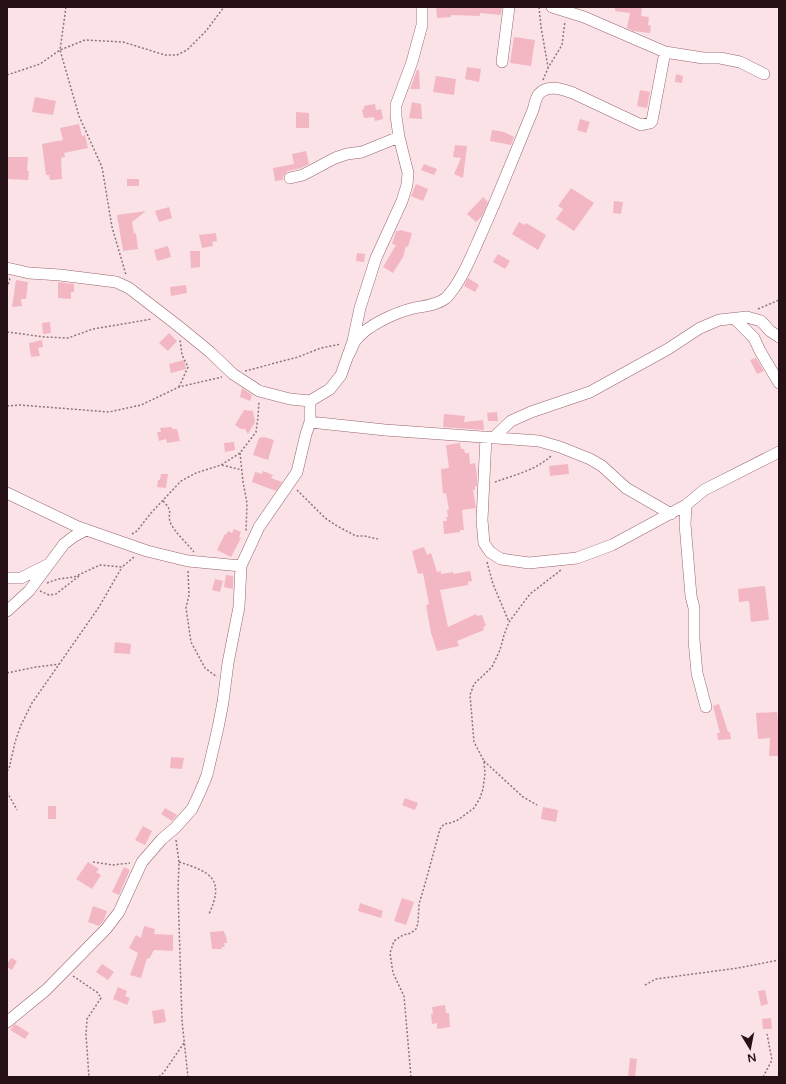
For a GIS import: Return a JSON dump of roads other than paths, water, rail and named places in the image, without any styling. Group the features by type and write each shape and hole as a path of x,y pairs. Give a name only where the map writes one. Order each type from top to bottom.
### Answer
{"street":[{"path":"7,268 29,273 101,279 116,282 129,288 210,352 233,374 259,391 290,399 310,401 330,389 341,375 353,341 360,308 376,258 402,201 407,185 408,173 396,116 396,105 412,62 422,25 422,7"},
{"path":"502,62 509,7"},
{"path":"552,7 566,11 665,52 703,58 720,58 740,62 764,74"},
{"path":"348,356 356,339 370,327 384,318 405,310 437,304 446,297 454,287 471,257 486,223 538,95 549,89 561,89 641,125 650,123 652,121 665,52"},
{"path":"290,178 303,175 335,158 347,154 362,152 400,137"},
{"path":"779,337 770,331 761,321 747,317 736,320 719,320 700,328 668,349 590,392 531,412 511,421 489,438 483,486 482,520 484,543 490,552 501,559 529,562 577,558 612,545 686,505 704,490 779,452"},
{"path":"736,320 754,338 779,383"},
{"path":"7,1022 46,990 106,929 119,912 142,862 192,808 200,792 207,774 218,728 226,684 228,663 239,607 241,566 259,527 297,472 310,422 310,401"},
{"path":"310,422 385,430 538,441 560,447 590,459 602,466 626,488 670,514"},
{"path":"7,493 86,530 143,550 188,561 241,566"},
{"path":"686,505 685,524 691,596 694,608 694,640 697,673 706,707"},
{"path":"7,611 29,591 64,544 86,530"},
{"path":"7,578 21,578 51,562"}]}
